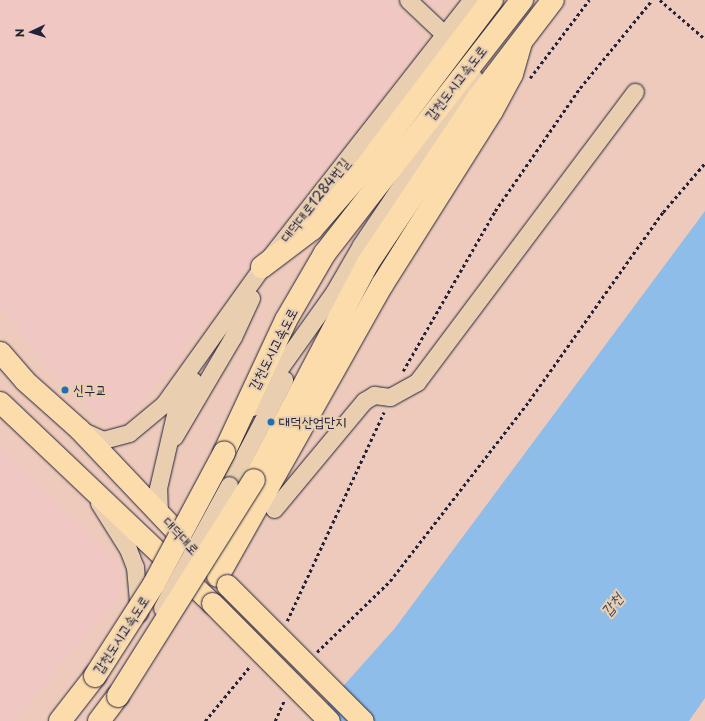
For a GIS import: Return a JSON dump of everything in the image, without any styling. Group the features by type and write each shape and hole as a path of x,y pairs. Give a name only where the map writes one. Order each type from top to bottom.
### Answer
{"highway":[{"path":"262,267 312,229 364,170 492,0"},
{"name":"갑천도시고속도로","path":"60,721 95,676 154,584 228,443 286,320 325,253 460,75 522,0"},
{"name":"갑천도시고속도로","path":"99,721 118,696 254,480 368,263 478,98 553,0"},
{"path":"219,577 382,285 492,112 512,74 521,42"}],"main road":[{"name":"대덕대로","path":"0,352 24,380 79,429 219,577 362,721"},
{"name":"대덕대로","path":"0,402 205,597 329,721"}],"street":[{"path":"408,0 444,34"},
{"name":"대덕대로1284번길","path":"79,429 103,440 130,433 164,404 262,267 471,0"},
{"path":"274,509 364,402 374,395 390,398 417,382 635,92"},
{"path":"118,696 280,386 340,297 368,263"},
{"path":"159,513 158,488 176,410 196,375 242,313 254,294 262,267"},
{"path":"91,489 128,549 135,567 140,624"},
{"path":"68,721 140,624 192,548"},
{"path":"107,721 205,597 219,577"}],"path":[{"path":"660,0 705,39"},
{"path":"312,658 390,581 530,401 663,212 705,163"},
{"path":"275,721 287,695"}],"shaded area":[{"path":"0,0 390,0 418,27 420,48 127,421 109,425 45,363 0,308"},
{"path":"424,0 447,0 432,8"},
{"path":"0,445 122,568 117,601 12,721 0,721"}],"water":[{"name":"갑천","path":"705,211 705,698 689,721 312,721 395,628"}],"place":[{"name":"신구교","path":"65,390"},
{"name":"대덕산업단지","path":"271,422"}]}
